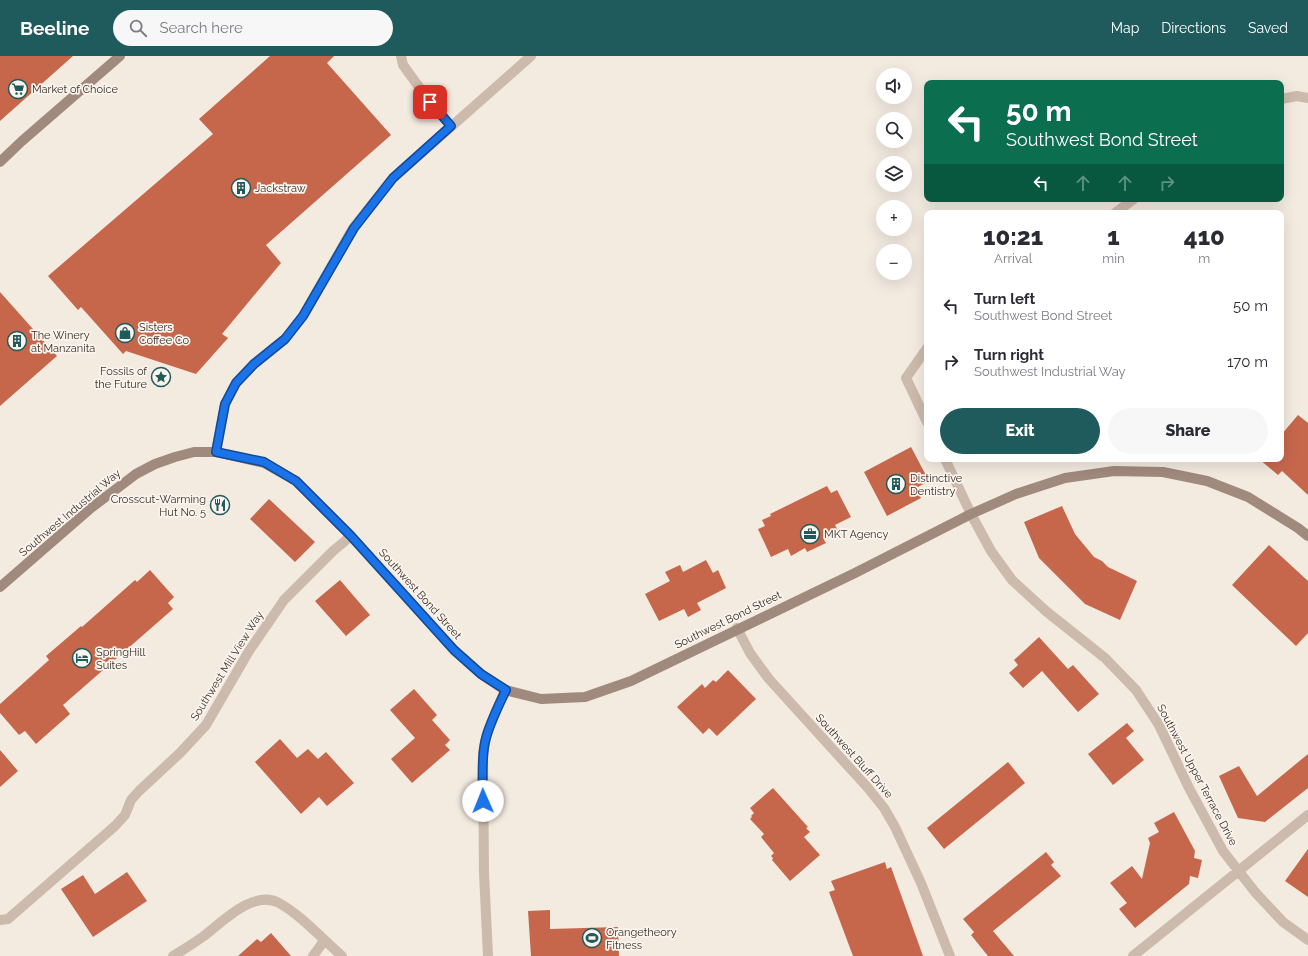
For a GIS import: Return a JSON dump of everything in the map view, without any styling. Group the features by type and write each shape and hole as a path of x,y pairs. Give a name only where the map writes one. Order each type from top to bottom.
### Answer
{"street":[{"path":"0,162 120,56"},
{"path":"401,56 403,65 430,102 451,126"},
{"path":"216,452 225,404 236,383 254,364 285,339 303,316 354,228 393,178 531,56"},
{"path":"1284,98 1297,96 1308,98"},
{"path":"1119,210 1130,202"},
{"path":"924,352 906,378 924,416"},
{"name":"Southwest Industrial Way","path":"0,587 91,508 136,474 155,464 175,457 194,452 216,452"},
{"name":"Southwest Bond Street","path":"216,452 264,462 296,481 351,536 454,650 481,674 506,690 541,699 585,697 631,681 737,628 855,573 971,514 1016,494 1065,478 1114,471 1163,472 1207,481 1248,497 1298,528 1308,536"},
{"name":"Southwest Upper Terrace Drive","path":"946,462 990,551 1012,580 1047,612 1105,658 1136,690 1159,725 1189,788 1223,851 1255,892 1283,922 1308,940"},
{"name":"Southwest Mill View Way","path":"0,920 8,919 115,826 125,814 131,800 139,791 180,753 206,724 249,651 284,600 351,536"},
{"name":"Southwest Bluff Drive","path":"737,628 750,653 769,679 868,788 884,808 895,827 921,883 950,956"},
{"path":"488,956 484,873 483,754 487,733 506,690"},
{"path":"1133,956 1308,815"},
{"path":"173,956 203,937 238,909 246,904 263,899 277,902 296,916 342,956"},
{"path":"313,956 324,941"}],"building":[{"name":"Market of Choice","path":"0,56 73,56 0,121"},
{"name":"Jackstraw","path":"270,56 334,56 327,63 391,135 266,245 281,263 222,334 228,338 196,374 126,351 123,354 81,307 78,310 48,276 213,134 199,119"},
{"path":"0,292 57,356 0,406"},
{"path":"1298,415 1308,423 1308,495 1282,471 1278,475 1263,462 1284,462 1284,431"},
{"name":"Distinctive Dentistry","path":"911,447 929,481 916,488 921,498 887,516 864,472"},
{"path":"827,486 831,493 837,490 851,517 835,525 839,533 824,540 826,543 807,552 805,548 791,556 788,549 771,557 758,529 765,526 762,520 771,516 770,514"},
{"path":"269,499 315,542 295,562 250,519"},
{"path":"1062,506 1075,534 1094,557 1102,561 1108,567 1137,581 1120,620 1085,604 1039,558 1024,522"},
{"path":"1269,545 1308,581 1308,633 1296,646 1232,585"},
{"path":"706,560 713,573 718,570 726,588 697,603 701,610 688,617 684,609 659,621 645,594 670,581 665,572 680,565 683,572"},
{"name":"SpringHill Suites","path":"150,570 174,597 168,603 173,609 63,705 70,714 36,744 25,731 19,735 0,713 0,704 49,660 46,656 81,626 82,627 135,580 137,582"},
{"path":"340,580 370,615 346,636 315,601"},
{"path":"1039,637 1068,669 1073,665 1099,694 1078,712 1042,671 1023,688 1009,673 1018,665 1014,660"},
{"path":"728,670 756,699 717,736 709,728 703,734 677,707 702,684 705,688 713,680 716,682"},
{"path":"414,689 437,715 432,720 450,740 445,745 450,750 412,783 391,759 415,738 390,710"},
{"path":"1127,723 1134,731 1126,738 1144,760 1113,785 1088,754"},
{"path":"280,739 297,758 308,749 318,759 326,752 354,783 327,806 319,797 301,814 255,762"},
{"path":"0,750 18,771 0,787"},
{"path":"1308,754 1308,788 1265,822 1238,818 1219,776 1239,766 1257,796"},
{"path":"1008,762 1025,783 944,849 927,828"},
{"path":"773,788 808,827 806,828 810,832 804,837 820,855 790,881 772,860 773,858 771,856 774,853 761,837 764,834 750,819 754,813 750,808"},
{"path":"1174,812 1195,851 1194,858 1202,860 1198,878 1190,876 1189,884 1135,928 1119,909 1127,903 1110,883 1132,866 1142,879 1150,843 1148,838 1159,832 1154,823"},
{"path":"1308,849 1308,897 1285,881"},
{"path":"1046,852 1054,862 1051,865 1061,876 993,931 1014,956 988,956 971,935 974,932 963,919"},
{"path":"885,862 887,869 891,867 923,956 853,956 829,892 835,890 831,881"},
{"path":"127,872 147,901 93,937 61,889 83,875 95,894"},
{"path":"550,910 550,929 618,927 619,956 531,956 528,911"},
{"path":"271,933 291,956 238,956 257,939 261,942"}],"place":[{"name":"Market of Choice","path":"18,89"},
{"name":"Jackstraw","path":"241,188"},
{"name":"Sisters Coffee Co","path":"125,333"},
{"name":"The Winery at Manzanita","path":"17,341"},
{"name":"Fossils of the Future","path":"161,377"},
{"name":"Distinctive Dentistry","path":"896,484"},
{"name":"Crosscut-Warming Hut No. 5","path":"220,505"},
{"name":"MKT Agency","path":"810,534"},
{"name":"SpringHill Suites","path":"82,658"},
{"name":"Orangetheory Fitness","path":"592,938"}],"route":[{"path":"430,102 451,126 393,178 354,228 303,316 285,339 254,364 236,383 225,404 216,452 264,462 296,481 351,536 454,650 481,674 506,690 487,733 483,765 483,801"}]}
